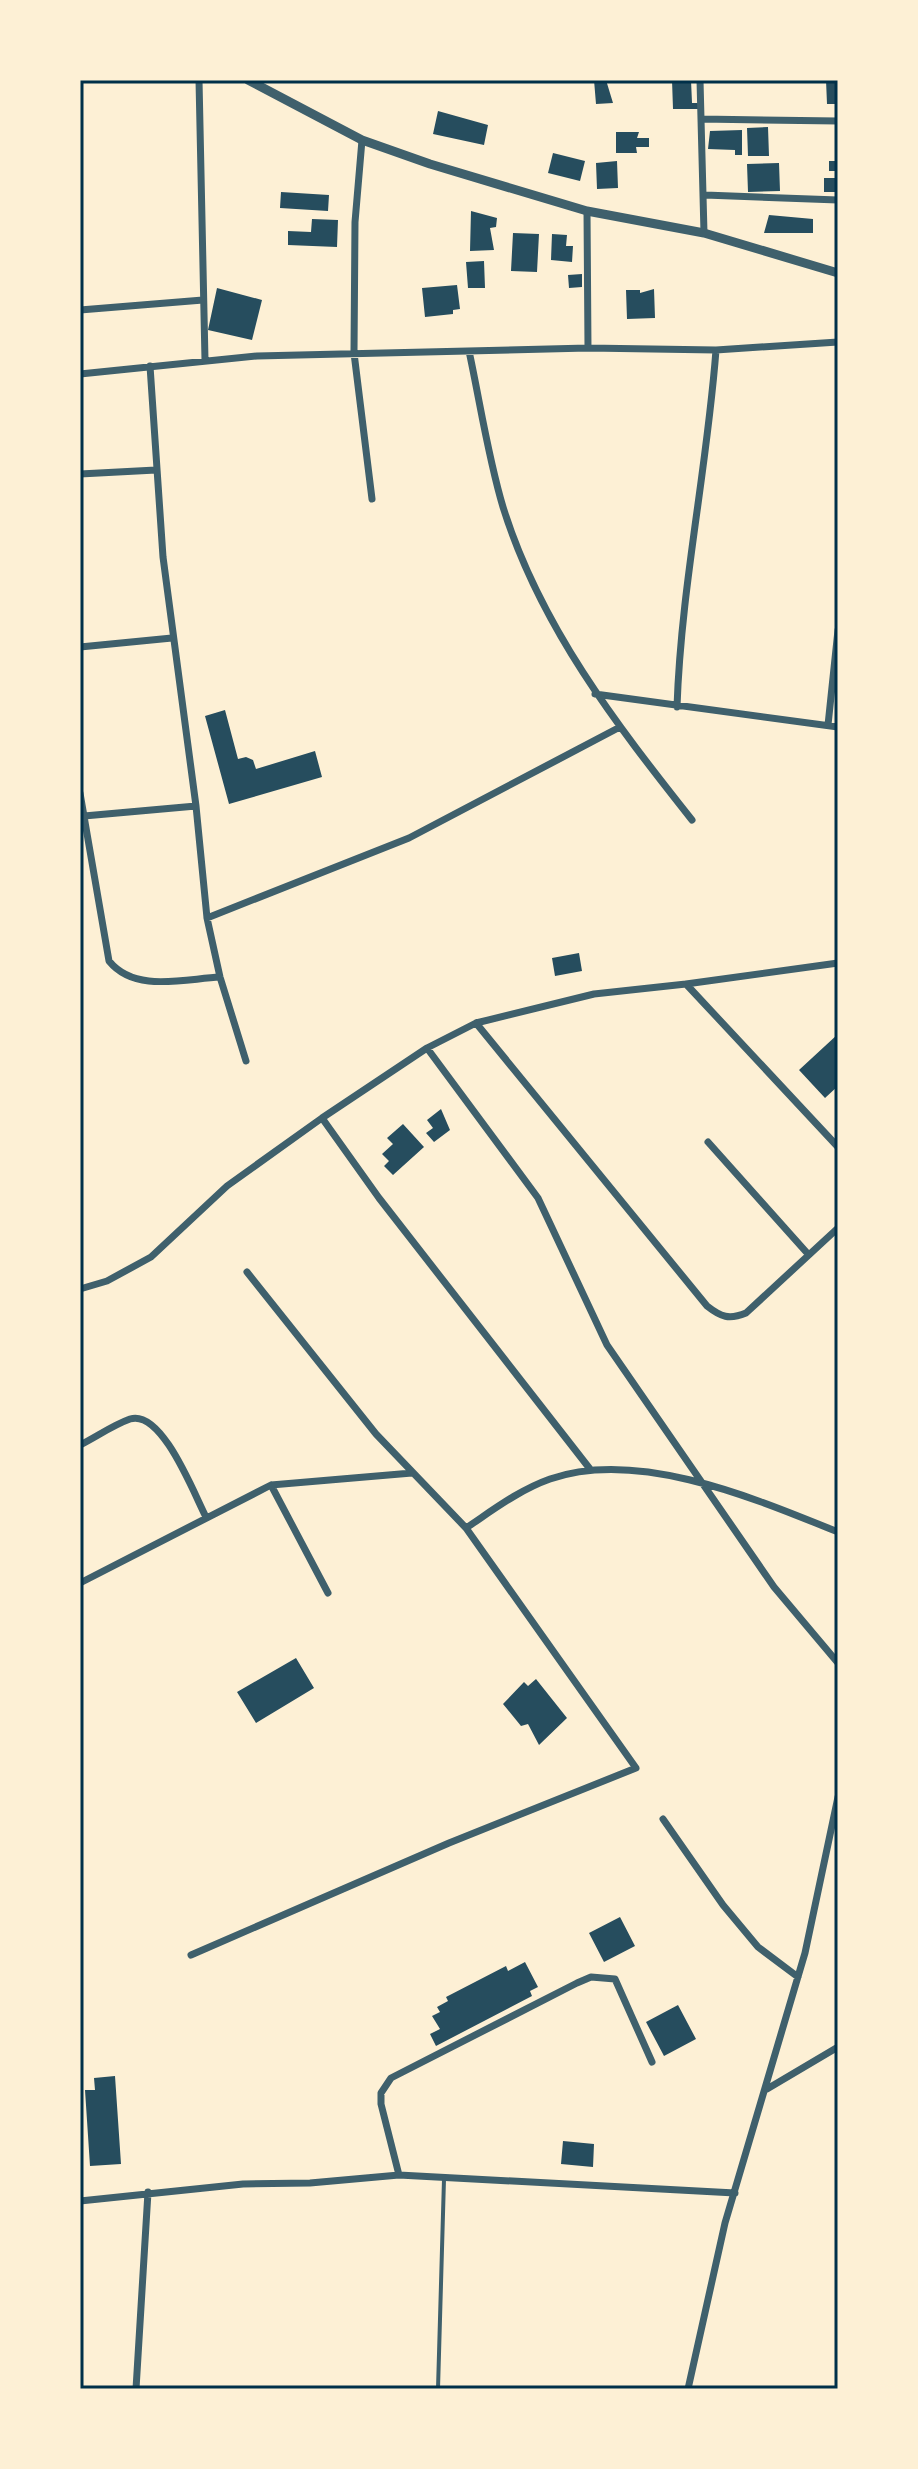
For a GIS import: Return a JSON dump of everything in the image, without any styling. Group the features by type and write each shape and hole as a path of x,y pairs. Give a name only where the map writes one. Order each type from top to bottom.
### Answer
{"street":[{"path":"199,80 205,360"},
{"path":"248,80 362,140 587,211 704,233 838,273"},
{"path":"700,80 704,233"},
{"path":"701,119 838,121"},
{"path":"362,140 355,222 354,353 372,499"},
{"path":"705,195 838,200"},
{"path":"587,211 588,348"},
{"path":"80,310 203,300"},
{"path":"80,374 205,360 354,353 588,348 716,350 838,342"},
{"path":"677,707 679,639 710,431 716,350"},
{"path":"469,351 503,507 535,588 595,694 692,820"},
{"path":"150,366 156,470 172,638 196,806 207,918 220,977 246,1061"},
{"path":"80,474 156,470"},
{"path":"828,725 838,630"},
{"path":"80,647 172,638"},
{"path":"595,694 838,727"},
{"path":"207,918 409,838 620,727"},
{"path":"80,793 102,940 109,961 118,973 134,981 220,977"},
{"path":"84,816 196,806"},
{"path":"80,1289 107,1281 151,1257 227,1186 427,1048 476,1023 594,994 838,963"},
{"path":"686,984 838,1147"},
{"path":"476,1023 707,1306 720,1315 733,1318 746,1313 838,1228"},
{"path":"427,1048 538,1198 607,1345 774,1587 838,1663"},
{"path":"322,1118 379,1198 590,1469"},
{"path":"708,1142 808,1254"},
{"path":"191,1955 449,1843 636,1768 466,1528 376,1434 247,1272"},
{"path":"80,1445 132,1418 147,1420 165,1437 206,1517"},
{"path":"466,1528 521,1492 548,1479 590,1469 677,1477 838,1532"},
{"path":"80,1583 271,1485 412,1473"},
{"path":"271,1485 328,1593"},
{"path":"688,2389 735,2193 798,1977 838,1797"},
{"path":"663,1819 723,1905 758,1947 798,1977"},
{"path":"399,2175 381,2104 381,2093 391,2078 577,1983 591,1977 615,1979 652,2062"},
{"path":"767,2089 838,2047"},
{"path":"80,2201 148,2192 399,2175 735,2193"},
{"path":"136,2389 148,2192"}],"lane":[{"path":"438,2389 444,2179"}],"building":[{"path":"594,80 606,80 613,103 596,104"},
{"path":"672,80 691,80 692,103 698,103 698,109 673,109"},
{"path":"826,80 838,80 838,104 827,104"},
{"path":"438,111 488,125 484,145 433,134"},
{"path":"768,127 769,156 748,156 747,128"},
{"path":"742,130 742,155 735,155 735,150 708,149 710,131"},
{"path":"616,132 639,132 637,138 649,138 649,147 636,147 637,153 616,153"},
{"path":"553,153 585,161 580,181 548,173"},
{"path":"617,161 618,188 597,189 596,163"},
{"path":"829,161 838,161 838,171 829,171"},
{"path":"779,163 780,191 748,192 747,164"},
{"path":"824,178 838,178 838,192 824,192"},
{"path":"281,192 329,195 328,211 280,208"},
{"path":"471,211 497,218 496,227 490,228 494,250 470,251"},
{"path":"769,215 813,219 813,233 764,233"},
{"path":"312,219 338,220 337,247 288,245 288,231 311,232"},
{"path":"513,233 539,234 537,272 511,271"},
{"path":"552,234 567,235 566,246 573,246 572,262 551,260"},
{"path":"484,261 485,288 468,288 466,262"},
{"path":"582,274 582,287 569,288 568,275"},
{"path":"457,285 460,309 453,310 453,314 425,317 422,288"},
{"path":"217,288 262,300 252,340 208,330"},
{"path":"654,289 655,318 627,319 626,290 640,290 640,293"},
{"path":"225,710 238,759 246,757 253,760 256,769 315,751 322,777 229,804 205,716"},
{"path":"579,953 582,971 555,976 552,958"},
{"path":"838,1034 838,1086 825,1098 799,1070"},
{"path":"441,1109 450,1130 434,1142 426,1133 433,1128 427,1120"},
{"path":"403,1124 424,1147 393,1175 384,1166 389,1161 382,1154 393,1144 387,1138"},
{"path":"296,1658 314,1688 256,1723 237,1692"},
{"path":"536,1679 567,1718 539,1745 528,1724 521,1726 503,1704 524,1682 528,1686"},
{"path":"620,1917 635,1946 604,1962 589,1933"},
{"path":"525,1962 538,1987 530,1991 532,1996 436,2046 430,2034 440,2029 432,2016 440,2012 437,2007 448,2001 446,1997 506,1966 508,1971"},
{"path":"678,2005 696,2039 664,2056 646,2022"},
{"path":"115,2076 121,2164 90,2166 85,2090 95,2090 94,2078"},
{"path":"563,2141 594,2144 593,2167 561,2164"}]}
